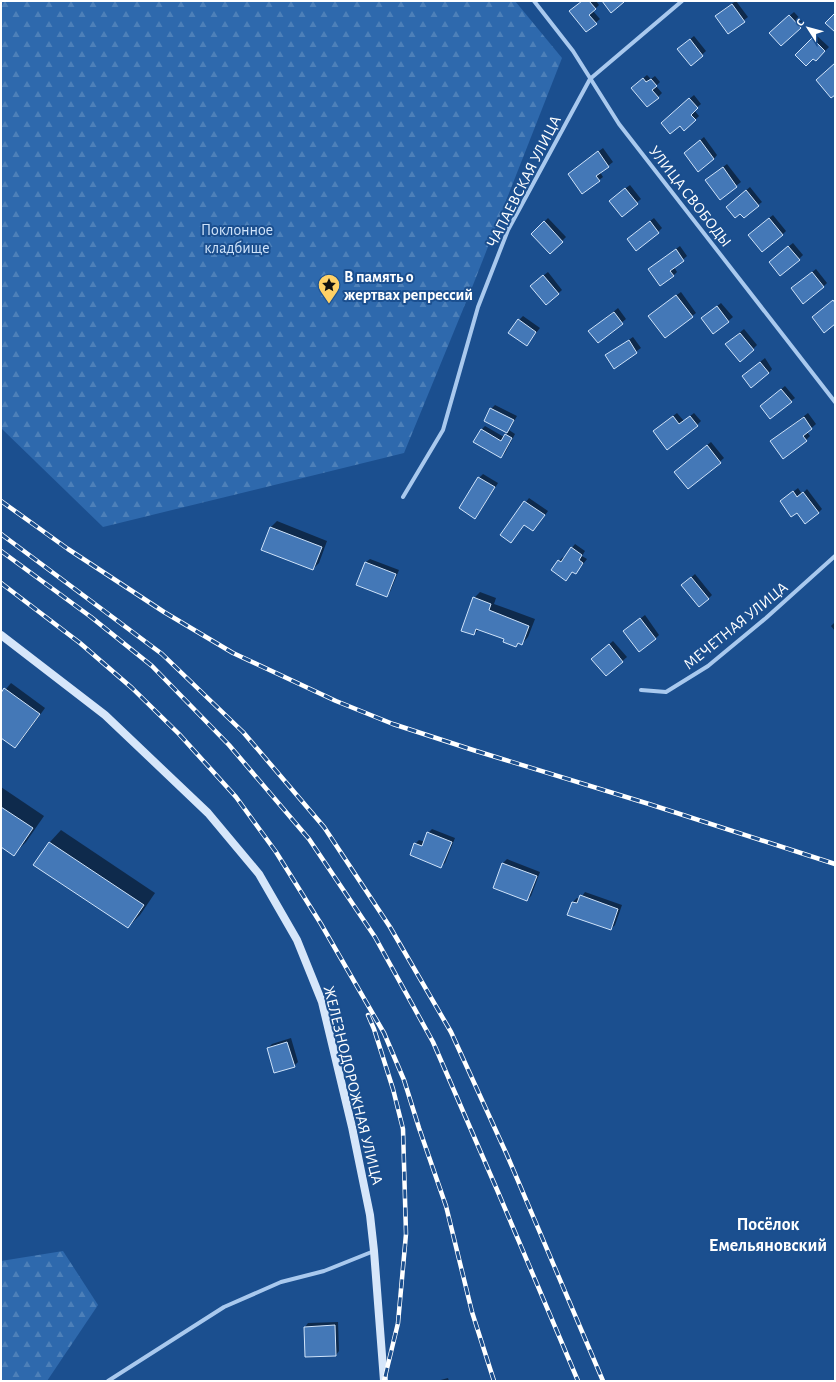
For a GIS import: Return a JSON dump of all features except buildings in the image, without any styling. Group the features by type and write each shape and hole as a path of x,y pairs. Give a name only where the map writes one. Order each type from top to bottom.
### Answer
{"street":[{"name":"УЛИЦА СВОБОДЫ","path":"534,1 573,51 619,124 835,402"},
{"name":"ЧАПАЕВСКАЯ УЛИЦА","path":"403,496 443,430 478,307 508,230 590,79 682,1"},
{"name":"МЕЧЕТНАЯ УЛИЦА","path":"642,690 666,692 708,666 766,618 835,556"},
{"name":"ЖЕЛЕЗНОДОРОЖНАЯ УЛИЦА","path":"1,635 105,715 208,813 259,874 297,940 322,1002 352,1127 370,1215 384,1381"},
{"path":"108,1381 224,1307 281,1282 324,1271 374,1251"}],"green space":[{"name":"Поклонное кладбище","path":"1,1 515,1 562,58 473,285 404,453 103,527 1,428"},
{"path":"63,1251 98,1305 47,1381 1,1381 1,1261"}],"railway":[{"path":"1,501 68,549 164,612 233,653 336,701 393,724 835,864"},
{"path":"1,534 162,654 243,732 324,827 390,927 451,1032 507,1155 603,1381"},
{"path":"1,551 91,617 152,666 229,745 309,839 375,937 433,1042 578,1381"},
{"path":"1,583 80,643 132,688 179,734 236,797 276,852 321,924 384,1033 404,1080 446,1206 472,1312 494,1381"},
{"path":"368,1015 374,1029 393,1089 403,1129 406,1234 398,1323 384,1381"}],"place":[{"name":"В память о жертвах репрессий","path":"329,304"}],"district":[{"name":"Посёлок Емельяновский","path":"768,1234"}]}
